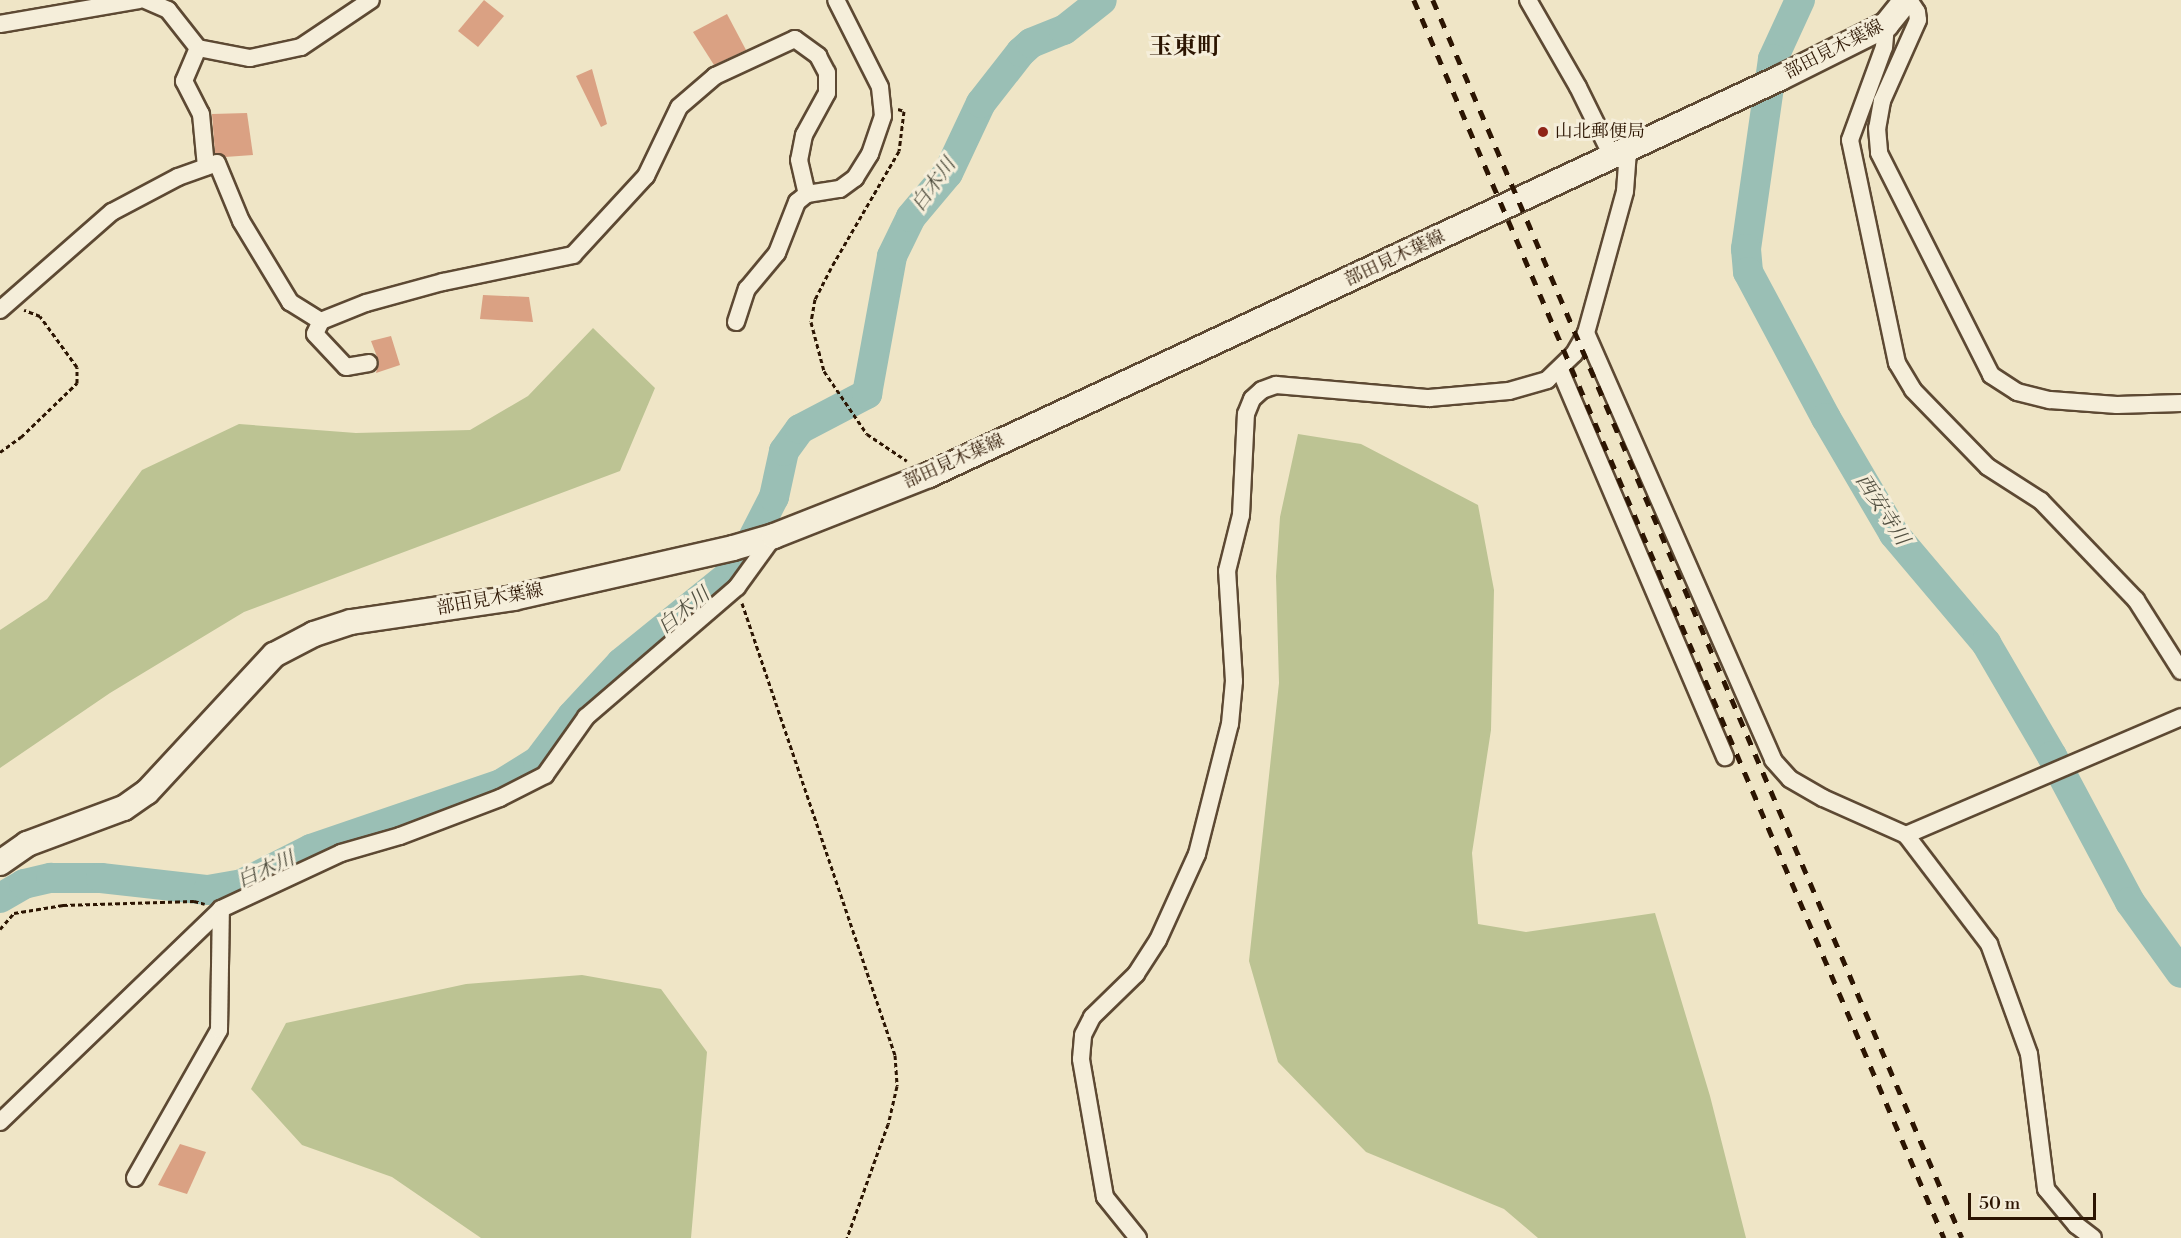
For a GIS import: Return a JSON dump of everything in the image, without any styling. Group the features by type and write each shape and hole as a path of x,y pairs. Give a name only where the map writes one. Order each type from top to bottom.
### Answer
{"main road":[{"name":"部田見木葉線","path":"0,863 27,844 124,808 147,792 274,655 314,634 351,622 513,598 733,548 768,537 929,475 1780,78 1886,25 1908,0"}],"street":[{"path":"0,24 59,5 139,0"},
{"path":"146,0 168,10 198,48 250,58 301,47 371,0"},
{"path":"736,322 747,289 777,253 797,202 807,194 840,189 855,178 870,154 883,117 880,87 836,0"},
{"path":"1138,1238 1105,1197 1081,1059 1083,1035 1092,1017 1136,974 1158,940 1197,854 1230,724 1234,681 1227,572 1241,515 1246,414 1252,399 1262,390 1282,385 1430,398 1509,391 1547,380 1560,370 1586,333 1625,191 1621,154 1528,0"},
{"path":"1908,0 1917,12 1918,20 1882,101 1877,128 1879,153 1991,375 2017,392 2050,400 2117,405 2181,404"},
{"path":"1886,25 1884,47 1850,140 1897,363 1913,390 1988,467 2041,501 2136,600 2181,671"},
{"path":"369,363 346,367 315,334 321,321 366,303 443,282 573,255 646,176 679,106 716,76 795,39 818,56 827,73 827,93 804,135 799,160 807,194"},
{"path":"198,48 184,81 201,114 206,167"},
{"path":"3,308 112,212 178,177 216,163 241,221 290,302 321,321"},
{"path":"1586,333 1773,760 1790,779 1823,798 1906,835 1989,944 2029,1054 2046,1189 2076,1225 2093,1238"},
{"path":"1560,370 1725,757"},
{"path":"0,1122 221,909 341,853 400,836 500,798 545,775 586,717 737,587 768,537"},
{"path":"1906,835 2181,717"},
{"path":"135,1178 219,1030 221,909"}],"path":[{"path":"882,104 903,111 899,151 831,268 815,299 810,322 824,371 867,434 929,475"},
{"path":"0,452 77,383 77,367 40,316 3,308"},
{"path":"737,587 895,1055 897,1086 888,1124 847,1238"},
{"path":"0,929 14,913 80,903 194,901 221,909"}],"green space":[{"path":"593,328 655,388 620,471 244,612 110,693 0,768 0,630 47,599 142,470 239,424 356,433 470,430 528,396"},
{"path":"1298,434 1361,444 1478,505 1494,590 1491,730 1472,853 1478,924 1526,932 1655,913 1710,1096 1746,1238 1538,1238 1504,1209 1366,1152 1278,1062 1249,961 1279,683 1276,576 1280,517"},
{"path":"582,975 661,989 707,1052 691,1238 481,1238 392,1177 302,1145 251,1089 286,1023 466,984"}],"building":[{"path":"484,0 504,16 478,47 458,31"},
{"path":"727,14 746,50 714,65 693,32"},
{"path":"592,69 607,124 601,127 576,76"},
{"path":"247,113 253,155 225,157 215,153 212,114"},
{"path":"483,295 529,297 533,322 480,319"},
{"path":"391,336 400,365 376,373 379,362 371,341"},
{"path":"180,1144 206,1152 187,1194 158,1185"}],"waterway":[{"name":"白木川","path":"0,898 24,884 51,878 101,878 208,890 242,884 311,849 501,784 538,761 572,716 621,663 737,569 774,497 784,451 800,429 867,394 892,256 911,217 948,173 981,103 1021,52 1031,43 1064,30 1102,0"},
{"name":"西安寺川","path":"1800,0 1773,59 1746,249 1748,272 1826,418 1894,534 1986,643 2052,756 2130,902 2181,973"}],"railway":[{"path":"1414,0 1944,1238"},
{"path":"1433,0 1962,1238"}],"place":[{"name":"山北郵便局","path":"1543,132"}],"district":[{"name":"玉東町","path":"1185,48"}]}
